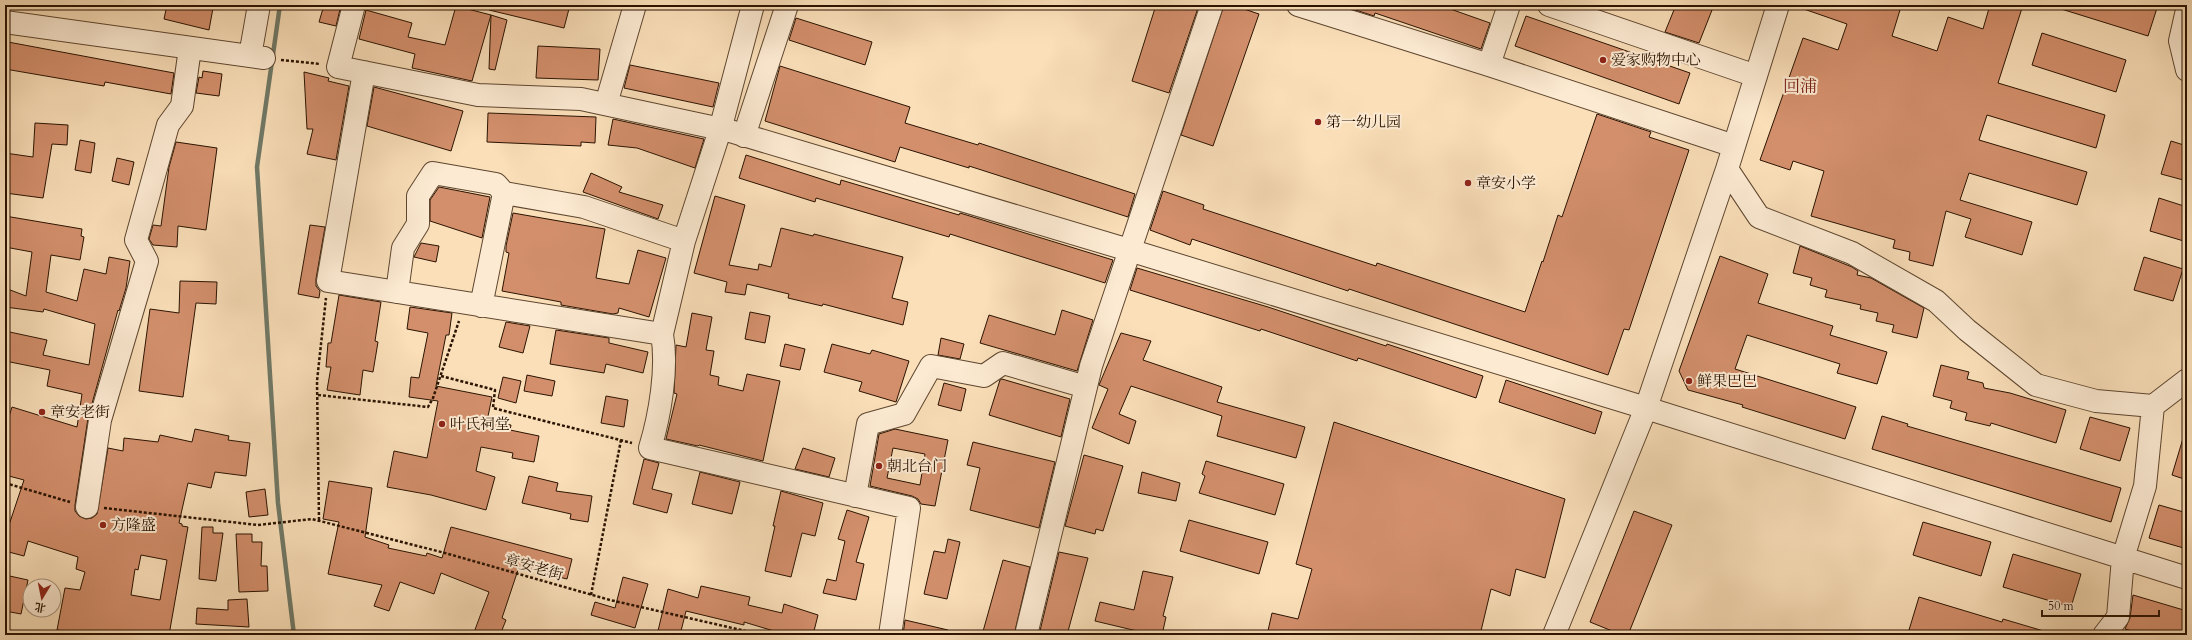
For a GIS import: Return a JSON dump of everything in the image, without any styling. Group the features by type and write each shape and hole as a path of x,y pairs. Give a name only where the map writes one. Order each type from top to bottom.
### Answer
{"street":[{"path":"5,22 257,57 259,5"},
{"path":"354,5 338,67 478,95 581,99 744,136 1129,250 1646,408 2187,578"},
{"path":"606,104 635,5"},
{"path":"753,5 720,130 684,241 662,334 666,353 656,427 650,448 909,508 890,635"},
{"path":"744,136 787,5"},
{"path":"1026,635 1086,387 1129,250 1212,5"},
{"path":"1298,5 1489,65 1734,146"},
{"path":"1489,65 1509,5"},
{"path":"1549,5 1756,76"},
{"path":"1554,635 1646,408 1727,169 1778,5"},
{"path":"2187,10 2180,40 2187,70"},
{"path":"87,507 100,420 147,261 136,240 168,125 182,106 190,48"},
{"path":"364,72 328,281 662,334"},
{"path":"1727,169 1759,217 1852,253 1936,301 1968,330 2036,385 2096,401 2153,406 2187,380"},
{"path":"397,292 403,248 418,224 418,196 433,173 496,184 504,193 584,207 684,241"},
{"path":"473,304 504,193"},
{"path":"856,496 868,424 904,414 931,366 984,376 1003,363 1086,387"},
{"path":"2104,635 2118,617 2123,558 2145,486 2153,406"}],"path":[{"path":"257,57 326,65"},
{"path":"319,520 318,395 328,281"},
{"path":"318,395 428,407 434,398 440,376 473,304"},
{"path":"440,376 495,390 493,408 650,448"},
{"path":"591,595 621,440"},
{"path":"5,483 87,507"},
{"name":"章安老街","path":"87,507 267,524 312,519 319,520 445,553 591,595 763,635"}],"building":[{"path":"167,5 194,5 213,8 209,30 164,19"},
{"path":"324,5 341,5 336,26 319,22"},
{"path":"489,5 570,5 564,28 489,10"},
{"path":"1156,5 1199,5 1169,93 1132,81"},
{"path":"1224,5 1232,5 1259,14 1213,146 1181,135"},
{"path":"1340,5 1439,5 1490,23 1481,49 1375,13 1374,16"},
{"path":"1676,5 1714,5 1699,43 1665,32"},
{"path":"1799,5 1885,5 1900,10 1892,36 1937,51 1948,17 1983,29 1990,5 2023,5 1998,83 2105,115 2096,148 1987,115 1979,140 2087,172 2077,205 1969,173 1960,200 2032,222 2022,255 1965,237 1971,219 1946,211 1933,266 1909,260 1910,252 1893,248 1895,240 1811,216 1824,171 1793,161 1790,170 1760,160 1803,38 1838,50 1847,24 1798,7"},
{"path":"2058,5 2158,5 2148,36 2058,8"},
{"path":"456,6 491,15 472,81 412,68 415,54 359,39 366,10 412,23 408,37 445,45"},
{"path":"491,15 507,20 495,70 489,69"},
{"name":"爱家购物中心","path":"1526,16 1690,73 1679,104 1515,46"},
{"path":"796,18 872,42 865,65 789,40"},
{"path":"2042,33 2126,60 2116,92 2032,65"},
{"path":"8,42 174,73 171,94 105,82 104,86 5,69"},
{"path":"538,46 600,49 598,80 536,78"},
{"path":"630,65 719,83 713,107 624,88"},
{"path":"780,66 910,107 905,123 978,145 979,143 1135,194 1128,217 969,166 969,168 900,147 895,162 765,121"},
{"path":"203,71 222,74 219,96 196,93 199,77 202,78"},
{"path":"304,72 329,78 328,81 349,86 336,160 307,154 313,129 307,129"},
{"path":"374,87 463,111 451,151 367,126"},
{"path":"488,113 596,117 595,143 581,142 581,146 487,142"},
{"path":"1597,114 1651,132 1649,137 1689,150 1629,330 1624,329 1608,375 1349,289 1348,291 1192,239 1190,245 1150,230 1163,191 1204,205 1203,209 1376,266 1377,263 1525,312 1558,215 1562,217"},
{"path":"613,119 704,139 695,168 637,148 608,145"},
{"path":"35,123 68,125 67,145 52,144 43,198 5,193 5,153 33,157"},
{"path":"80,140 95,143 91,173 75,170"},
{"path":"2171,141 2187,146 2187,181 2161,174"},
{"path":"176,142 217,148 206,230 178,226 177,247 153,245 149,239 153,225 161,226 169,167"},
{"path":"746,155 840,185 841,180 959,215 960,213 1113,260 1105,283 950,234 949,237 816,198 815,202 739,178"},
{"path":"117,158 134,162 129,185 112,181"},
{"path":"591,173 622,187 619,192 663,205 658,219 583,192"},
{"path":"439,187 490,197 482,238 430,221 430,200"},
{"path":"715,196 745,205 729,265 758,270 759,264 771,267 781,228 813,236 814,234 903,257 892,298 908,302 903,325 823,304 822,306 788,298 789,294 747,284 745,295 725,292 727,282 694,273"},
{"path":"2159,198 2187,207 2187,242 2150,231"},
{"path":"513,213 605,229 596,278 629,284 638,250 666,258 649,317 619,308 618,313 613,314 561,305 561,302 502,291 509,253 506,252 506,246"},
{"path":"5,216 82,229 81,236 84,237 80,260 51,255 46,292 77,301 84,269 106,274 109,257 130,261 126,288 119,311 118,310 88,418 75,505 75,511 79,516 86,519 92,518 97,514 108,448 123,451 124,438 158,442 160,435 192,442 195,429 229,436 228,440 250,443 246,476 215,472 211,488 188,483 179,523 182,524 182,526 188,527 169,635 86,635 57,630 59,618 62,618 62,604 65,588 80,590 85,572 76,569 78,557 28,541 24,556 5,551 5,527 8,528 24,480 5,475 5,429 12,407 77,427 82,394 47,386 50,370 5,361 5,331 47,340 43,355 89,365 95,324 44,309 43,312 5,307 5,288 26,296 32,252 5,247","holes":["141,555 167,560 160,600 131,595 135,569 138,570"]},
{"path":"310,225 325,227 316,279 316,286 320,291 319,298 298,294"},
{"path":"421,243 439,246 436,262 414,257"},
{"path":"1800,246 1852,267 1858,271 1857,275 1871,278 1924,308 1917,338 1892,332 1894,325 1876,321 1878,313 1860,309 1861,305 1825,297 1827,290 1810,285 1812,278 1793,273"},
{"path":"1720,256 1768,274 1758,303 1833,326 1830,335 1887,352 1877,384 1837,373 1840,364 1747,335 1735,369 1856,407 1845,439 1742,407 1743,405 1688,390 1679,371"},
{"path":"2144,257 2183,269 2173,301 2134,290"},
{"path":"1137,268 1268,307 1386,346 1387,344 1483,376 1476,398 1358,358 1357,361 1261,329 1260,331 1130,290"},
{"path":"180,281 217,282 216,304 196,303 183,397 139,391 150,309 179,313"},
{"path":"339,295 381,302 375,341 378,342 373,372 363,370 360,395 327,390 331,367 326,367 328,343 331,343"},
{"path":"410,307 452,313 449,335 446,335 436,386 492,397 487,421 511,425 510,430 539,436 534,462 512,458 513,453 481,447 476,471 495,477 486,510 431,495 387,487 394,451 427,458 438,401 409,397 411,377 419,378 428,333 407,329"},
{"path":"1062,310 1093,320 1077,371 980,343 989,315 1055,335"},
{"path":"750,312 770,316 765,343 745,339"},
{"path":"692,313 712,317 706,350 714,351 710,375 719,377 718,385 743,391 747,374 780,381 763,461 699,445 666,439 677,394 674,393 676,345 686,347"},
{"path":"506,322 530,326 523,353 499,347"},
{"path":"556,330 609,338 609,343 648,352 643,373 606,364 604,373 550,364"},
{"path":"1121,333 1151,341 1143,360 1222,387 1217,402 1305,427 1296,458 1217,436 1222,416 1131,386 1119,414 1136,421 1129,444 1092,428 1108,389 1099,385"},
{"path":"941,338 964,344 960,359 938,355"},
{"path":"785,344 805,349 800,370 780,366"},
{"path":"832,344 870,354 872,350 909,361 896,402 859,391 862,382 824,372"},
{"path":"1941,365 1969,372 1967,379 1983,383 1984,388 2010,393 2066,410 2056,443 1991,423 1990,426 1965,420 1967,413 1950,408 1952,401 1933,396"},
{"path":"527,375 555,381 552,396 524,391"},
{"path":"503,377 521,381 516,403 498,398"},
{"path":"1002,379 1070,399 1061,437 989,415 1000,380"},
{"path":"1506,380 1602,412 1595,434 1499,402"},
{"path":"944,383 966,389 961,411 938,405"},
{"path":"606,396 628,400 624,427 601,423"},
{"path":"1882,416 1908,424 1907,426 2121,488 2111,522 1872,449"},
{"path":"2090,417 2130,428 2120,461 2080,449"},
{"path":"1334,422 1565,499 1545,578 1516,569 1510,596 1491,589 1480,635 1267,635 1272,613 1298,619 1312,569 1296,564"},
{"name":"朝北台门","path":"895,429 948,440 935,506 921,504 918,499 912,496 870,486 879,434","holes":["893,448 925,454 920,485 887,478"]},
{"path":"2184,435 2187,436 2187,480 2172,475"},
{"path":"973,442 1055,462 1039,528 970,510 980,468 967,465"},
{"path":"803,448 835,458 829,477 795,469"},
{"path":"1084,455 1123,466 1103,531 1096,529 1095,534 1065,526"},
{"path":"644,459 659,463 652,489 672,494 667,513 633,504"},
{"path":"1206,461 1284,484 1275,515 1199,493 1205,476 1202,474"},
{"path":"700,472 740,482 732,514 692,504"},
{"path":"1142,472 1180,483 1176,501 1138,493"},
{"path":"529,476 558,483 556,491 592,496 588,522 570,519 571,514 522,503"},
{"path":"329,481 372,488 365,537 389,545 388,548 426,556 427,553 442,558 451,527 572,559 567,579 519,567 502,618 506,620 500,635 473,635 489,592 441,573 434,594 400,582 389,611 374,606 382,585 328,574 339,522 323,519"},
{"path":"265,489 268,515 249,517 246,492"},
{"path":"781,491 823,503 815,536 802,533 791,577 765,571"},
{"path":"2159,505 2187,513 2187,549 2149,538"},
{"path":"847,510 869,517 856,562 864,564 856,600 823,593 827,579 836,581 845,541 838,539"},
{"path":"1634,511 1672,525 1628,635 1622,635 1590,622"},
{"path":"1189,520 1268,542 1259,574 1180,551"},
{"path":"1923,522 1991,542 1981,576 1913,555"},
{"path":"202,527 213,527 213,533 223,533 216,581 199,579"},
{"path":"236,534 252,534 252,542 262,542 261,566 267,566 268,591 239,592"},
{"path":"948,539 960,542 947,599 924,594 934,551 945,553"},
{"path":"1059,552 1088,558 1067,635 1039,635"},
{"path":"2013,554 2081,574 2071,607 2003,587"},
{"path":"1003,560 1030,567 1014,635 982,635"},
{"path":"1143,571 1173,577 1163,616 1166,617 1162,635 1154,635 1095,621 1100,602 1134,610"},
{"path":"5,575 22,579 21,614 5,611"},
{"path":"623,577 648,584 635,628 591,615 595,602 615,608"},
{"path":"701,586 750,597 748,605 782,613 784,604 818,615 813,635 787,635 744,622 744,625 686,611 680,635 657,635 668,589 698,598"},
{"path":"2133,595 2187,611 2187,635 2146,635 2125,629 2130,618"},
{"path":"1919,597 2002,622 2003,619 2047,632 2046,635 1927,635 1909,630"},
{"path":"247,599 249,627 196,624 197,608 228,610 228,600"},
{"path":"905,620 948,630 947,635 903,635"}],"waterway":[{"path":"280,5 257,167 278,503 294,635"}],"place":[{"name":"爱家购物中心","path":"1603,60"},
{"name":"第一幼儿园","path":"1318,122"},
{"name":"章安小学","path":"1468,183"},
{"name":"鲜果巴巴","path":"1689,381"},
{"name":"章安老街","path":"42,412"},
{"name":"叶氏祠堂","path":"442,424"},
{"name":"朝北台门","path":"879,466"},
{"name":"方隆盛","path":"103,525"}],"district":[{"name":"回浦","path":"1800,86"}]}
